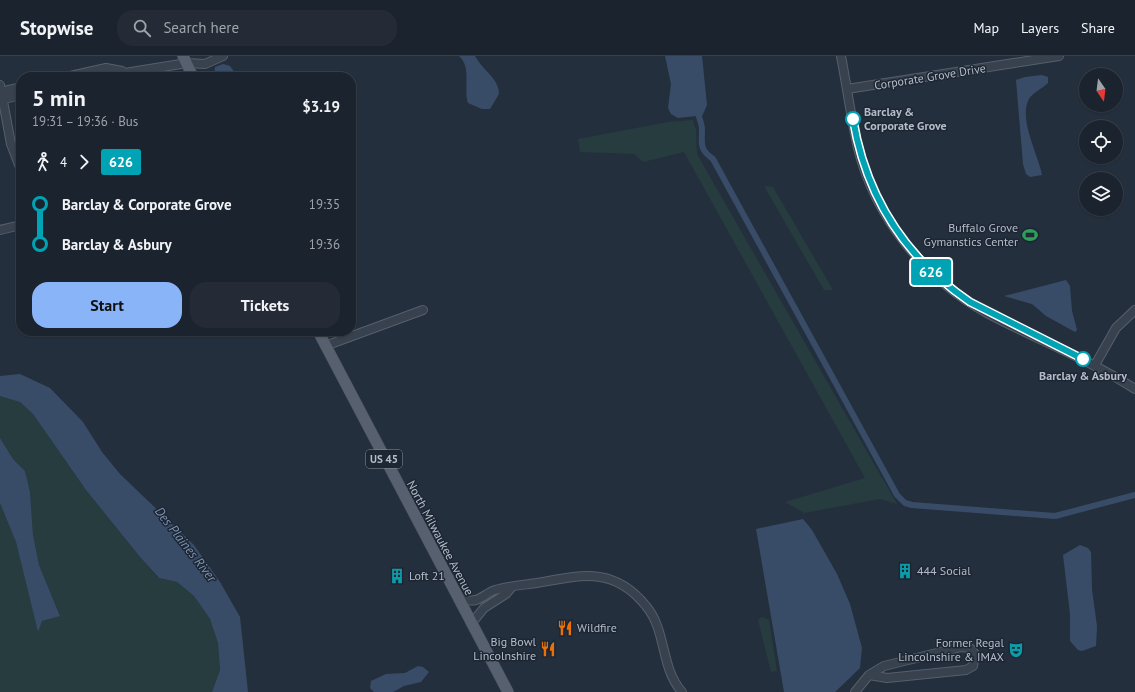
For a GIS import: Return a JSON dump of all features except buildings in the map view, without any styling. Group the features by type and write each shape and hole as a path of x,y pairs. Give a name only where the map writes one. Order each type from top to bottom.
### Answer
{"main road":[{"path":"188,58 192,72"},
{"name":"North Milwaukee Avenue","path":"321,336 508,692"}],"street":[{"path":"92,72 106,68 118,69 127,72 188,58 205,64 223,56"},
{"path":"841,56 858,148 871,186 891,222 920,261 954,292 970,302 1004,321 1095,366 1135,389"},
{"name":"Corporate Grove Drive","path":"847,90 1059,56"},
{"path":"1,93 16,88"},
{"path":"1,93 16,94"},
{"path":"1,93 11,144 16,157"},
{"path":"0,230 16,226"},
{"path":"356,335 423,310"},
{"path":"1095,366 1116,328 1135,310"},
{"path":"326,346 353,336"},
{"path":"458,599 475,600 494,591 572,576 595,575 610,579 623,586 646,606 655,620 661,635 670,674 682,692"},
{"path":"471,624 484,608 506,594 511,588"},
{"path":"855,692 869,675 884,666 961,647 970,648 975,654 973,666 966,670 887,678 869,675"}],"green space":[{"path":"693,120 696,130 697,154 897,504 880,499 804,513 785,502 865,478 684,152 643,162 634,154 580,152 578,139 668,122"},
{"path":"764,186 773,187 833,290 824,290"},
{"path":"3,395 20,402 33,414 86,490 158,578 177,582 194,596 210,619 218,643 220,670 212,692 0,692 0,503 16,542 38,631 42,621 60,615 39,565 33,535 30,492 25,471 13,459 0,438 0,396"},
{"path":"762,617 769,620 777,671 771,672 758,620"}],"water":[{"path":"459,56 475,56 494,79 499,94 490,109 482,109 468,103 465,66"},
{"path":"665,56 702,56 707,105 700,121 696,116 678,118 671,114 668,108 671,84"},
{"path":"223,64 230,66 234,72 214,72 215,67"},
{"path":"1042,75 1048,77 1048,83 1035,92 1029,99 1026,107 1027,126 1042,175 1030,177 1026,174 1023,164 1016,80 1025,77"},
{"path":"1066,280 1070,286 1072,311 1077,330 1075,332 1046,316 1032,304 1004,296"},
{"name":"Des Plaines River","path":"20,374 50,388 83,422 102,452 120,474 194,545 220,582 240,617 248,692 212,692 220,670 218,643 210,619 194,596 177,582 159,578 140,557 86,490 33,414 20,402 0,396 0,376"},
{"path":"0,438 13,459 25,471 30,492 33,535 39,565 60,616 42,621 38,632 16,542 0,503"},
{"path":"803,519 812,530 837,574 850,604 862,648 860,668 835,692 784,692 756,529"},
{"path":"1080,545 1088,548 1091,552 1092,590 1097,626 1096,646 1082,651 1078,650 1070,641 1070,614 1063,555"},
{"path":"418,666 423,667 429,672 421,682 404,686 393,692 374,692 370,688 371,681 386,674 405,673"}],"waterway":[{"path":"698,113 702,127 703,149 713,159 897,495 905,503 912,505 1055,516 1135,495"}],"bus line":[{"name":"626","path":"853,119 858,148 871,186 891,222 920,261 954,292 986,312 1083,359"}],"place":[{"name":"Barclay & Corporate Grove","path":"853,119"},
{"name":"Buffalo Grove Gymanstics Center","path":"1030,235"},
{"name":"Barclay & Asbury","path":"1083,359"},
{"name":"444 Social","path":"905,571"},
{"name":"Loft 21","path":"397,576"},
{"name":"Wildfire","path":"565,628"},
{"name":"Big Bowl Lincolnshire","path":"548,649"},
{"name":"Former Regal Lincolnshire & IMAX","path":"1016,650"}]}
